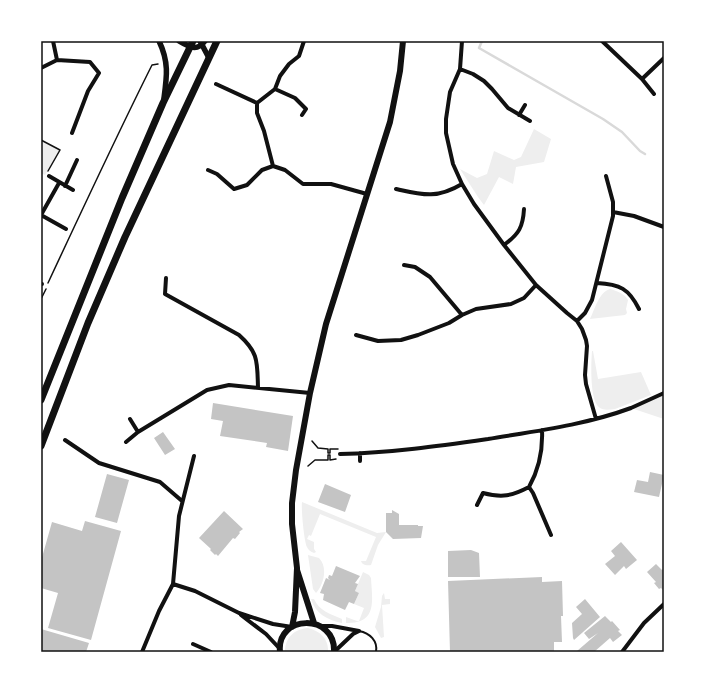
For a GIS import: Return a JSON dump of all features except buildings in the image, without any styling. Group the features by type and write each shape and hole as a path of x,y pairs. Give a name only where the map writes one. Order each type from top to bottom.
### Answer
{"highway":[{"path":"41,446 88,323 125,237 217,41"},
{"path":"42,398 122,198 163,102 192,44"}],"main road":[{"path":"292,627 295,612 296,568 292,503 310,393 326,324 390,122 400,71 403,41"},
{"path":"296,568 314,623"},
{"path":"280,650 282,637 292,627 300,623 314,623 321,626 329,634 333,641 334,652"}],"street":[{"path":"53,41 57,60"},
{"path":"159,41 166,57 167,67 167,80 163,102"},
{"path":"179,41 198,47 203,42 209,58"},
{"path":"257,103 275,89 280,76 289,64 299,56 304,41"},
{"path":"462,41 460,69 450,92 448,104 446,133 452,164 474,204 504,246 536,285 577,321 582,329 586,340 585,375 596,419"},
{"path":"602,41 642,79 654,94"},
{"path":"642,79 664,58"},
{"path":"41,68 57,60 90,62 98,74 88,91 72,134"},
{"path":"460,69 473,74 484,81 508,108 530,121"},
{"path":"216,84 257,103"},
{"path":"275,89 295,98 306,109 302,115"},
{"path":"257,103 258,114 273,166"},
{"path":"519,115 525,106"},
{"path":"65,186 77,160"},
{"path":"208,170 217,174 234,189 246,185 262,170 273,166 285,170 303,184 331,184 367,194"},
{"path":"47,175 73,190"},
{"path":"577,321 585,313 592,300 613,212 613,202 606,176"},
{"path":"59,183 41,215 66,229"},
{"path":"396,189 419,194 435,194 450,191 462,184"},
{"path":"504,246 521,228 524,208"},
{"path":"613,212 634,216 664,227"},
{"path":"404,265 415,267 430,277 462,315"},
{"path":"161,298 165,294 166,278"},
{"path":"597,283 608,283 626,290 633,297 640,309"},
{"path":"356,335 378,341 401,340 434,329 476,309 511,304 524,298 536,285"},
{"path":"165,294 239,335 248,343 257,359 258,388"},
{"path":"126,442 138,432 207,390 229,386 310,393"},
{"path":"340,454 360,454 437,446 542,430 596,419 631,408 664,393"},
{"path":"130,419 138,432"},
{"path":"477,505 483,493 500,496 514,494 529,487 537,473 540,462 542,430"},
{"path":"66,440 99,463 160,482 182,501"},
{"path":"360,454 360,461"},
{"path":"142,652 159,611 173,584 179,516 194,456"},
{"path":"529,487 551,535"},
{"path":"173,584 195,592 240,613 272,624 292,627"},
{"path":"622,652 644,623 664,604"},
{"path":"240,613 266,634 280,650"},
{"path":"321,626 338,626 359,631"},
{"path":"334,652 353,634 359,631"},
{"path":"193,644 211,652"}],"lane":[{"path":"359,631 372,636 376,646 376,652"}],"path":[{"path":"41,299 146,76 152,65 158,64"},
{"path":"41,140 60,150 47,175"},
{"path":"308,466 315,460 328,460 328,455 330,455 330,460 340,460 340,449 330,449 330,453 328,453 328,449 318,448 312,441"}],"shaded area":[{"path":"534,129 551,139 544,162 516,167 513,184 499,177 484,205 460,169 477,178 487,174 494,151 514,160 521,157"},
{"path":"41,140 60,150 45,175 41,173"},
{"path":"610,289 627,298 627,313 625,315 590,319 600,297"},
{"path":"592,351 598,379 641,372 651,395 615,409 605,410 599,407 595,400 592,387"},
{"path":"664,393 664,419 631,408"},
{"path":"302,502 377,533 386,532 378,545 371,565 365,565 361,561 366,561 376,537 320,514 311,536 309,535 307,539 314,542 314,549 316,552 314,553 309,550 307,548 304,532"},
{"path":"308,555 319,558 323,566 323,580 316,593 313,589"},
{"path":"363,572 371,578 372,602 368,615 359,621 364,608 354,604 359,593 355,591"},
{"path":"384,593 385,599 390,599 390,604 382,605 384,637 381,638 375,627"},
{"path":"311,599 314,599 316,603 326,612 342,619 342,623 331,620 322,615 315,608"},
{"path":"346,617 359,621 356,622 346,623"},
{"path":"308,628 320,633 323,636 327,643 328,652 285,652 285,647 291,635 298,630"}],"waterway":[{"path":"482,41 479,48 603,119 622,132 640,151 645,154"}]}
